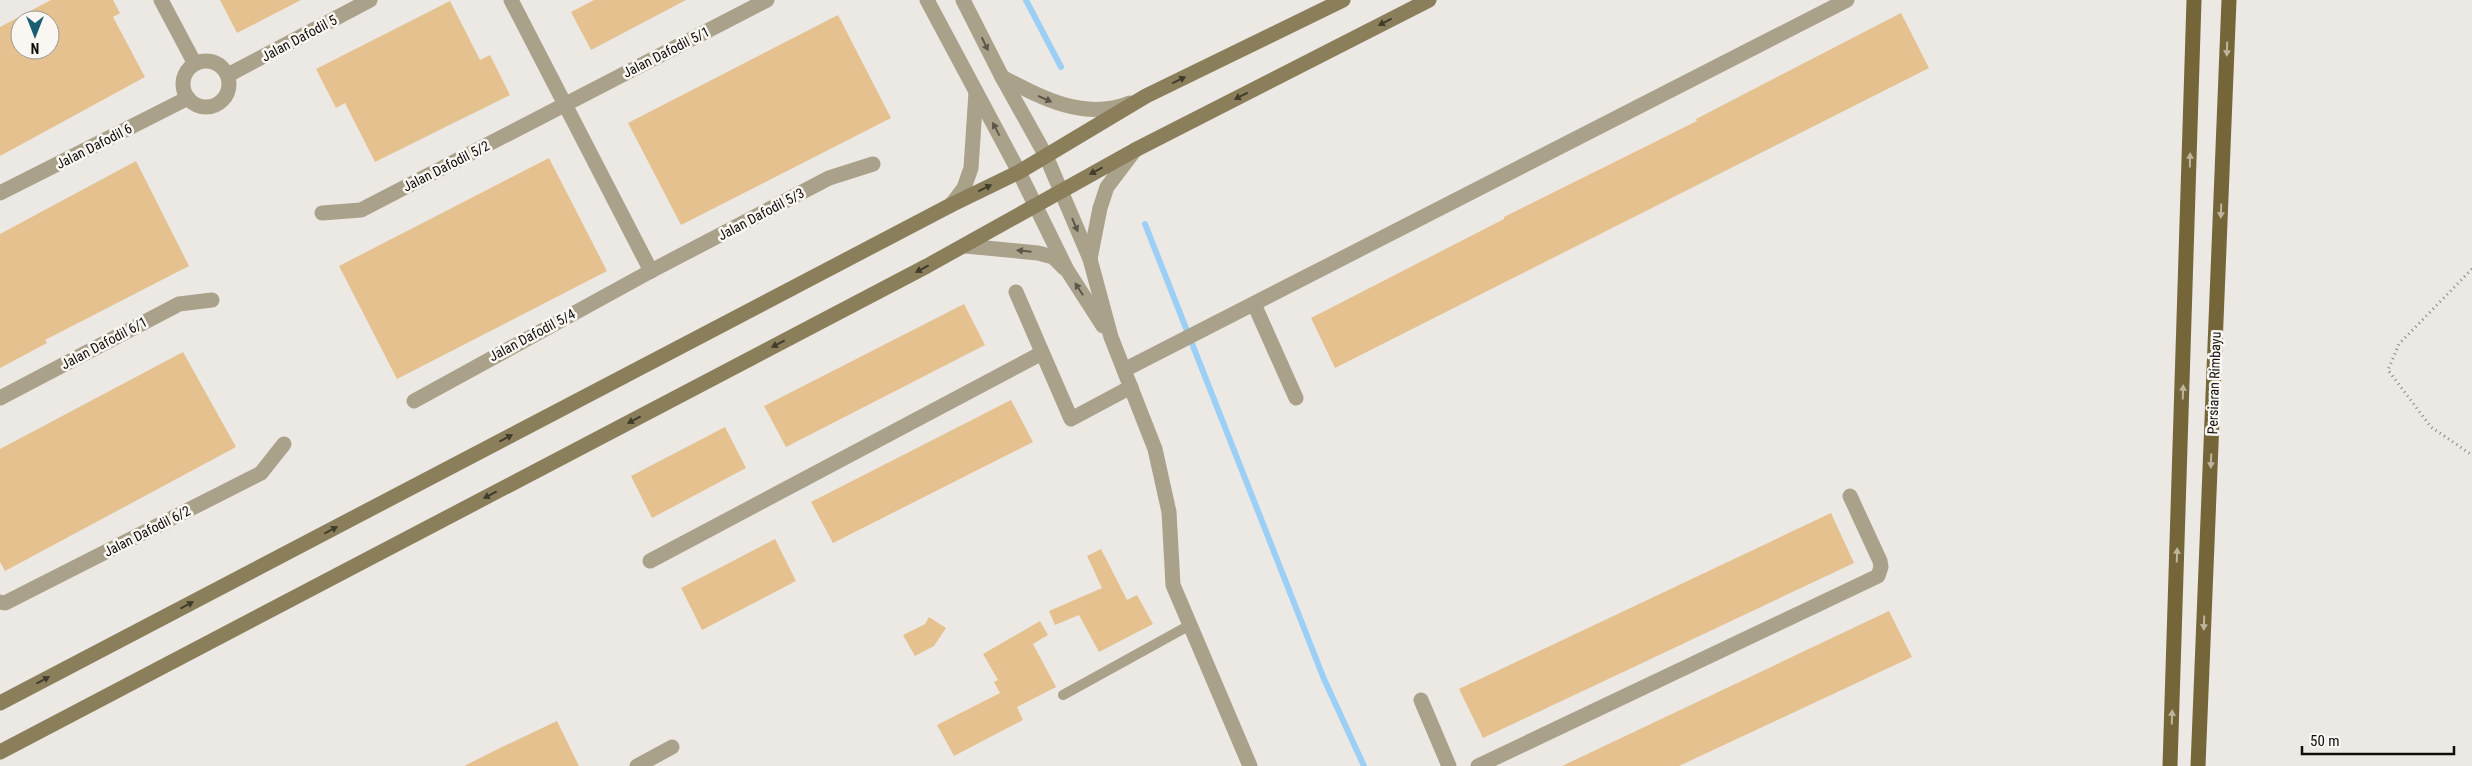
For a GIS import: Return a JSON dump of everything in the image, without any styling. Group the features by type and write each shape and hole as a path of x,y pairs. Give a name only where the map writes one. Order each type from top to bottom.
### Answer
{"main road":[{"path":"2170,766 2194,0"},
{"name":"Persiaran Rimbayu","path":"2198,766 2229,0"}],"street":[{"path":"161,0 195,64"},
{"name":"Jalan Dafodil 5","path":"228,75 370,0"},
{"path":"511,0 651,271"},
{"name":"Jalan Dafodil 5/1","path":"566,104 767,0"},
{"path":"927,0 1019,172 1067,270 1110,337"},
{"path":"963,0 1002,77 1046,156 1090,259 1110,337 1156,449 1169,512 1173,586 1250,766"},
{"path":"1002,77 1046,100 1063,106 1114,109 1146,96 1343,0"},
{"path":"0,752 965,246 1060,190 1135,150 1429,0"},
{"path":"1124,370 1847,0"},
{"path":"211,62 221,67 228,75 229,88 227,95 218,104 199,106 188,98 184,88 184,77 195,64 211,62"},
{"path":"951,205 964,188 971,168 976,92"},
{"path":"0,703 951,205 1019,172 1146,96"},
{"name":"Jalan Dafodil 6","path":"0,193 188,98"},
{"name":"Jalan Dafodil 5/2","path":"322,213 362,210 566,104"},
{"path":"1090,259 1100,208 1108,187 1135,150"},
{"name":"Jalan Dafodil 5/3","path":"651,271 829,178 873,164"},
{"path":"965,246 1038,253 1053,257 1067,270"},
{"name":"Jalan Dafodil 5/4","path":"414,400 651,271"},
{"path":"1016,292 1071,419 1131,387"},
{"name":"Jalan Dafodil 6/1","path":"0,398 179,304 212,300"},
{"path":"1254,304 1296,398"},
{"path":"650,561 1042,353"},
{"name":"Jalan Dafodil 6/2","path":"0,602 4,603 261,473 284,444"},
{"path":"1478,766 1878,576 1881,567 1880,560 1850,496"},
{"path":"1421,700 1448,766"},
{"path":"637,766 672,748"}],"lane":[{"path":"1063,695 1190,625"}],"path":[{"path":"2472,269 2399,344 2388,370 2431,427 2472,455"}],"building":[{"path":"51,0 113,0 120,13 113,17 145,77 0,156 0,27 10,22 10,60 60,60 60,10 32,10"},
{"path":"220,0 301,0 237,33"},
{"path":"594,0 686,0 591,50 571,12"},
{"path":"450,1 480,60 490,55 510,95 375,162 345,103 336,108 316,69"},
{"path":"1901,13 1929,68 1335,368 1311,318 1504,219 1504,217 1697,121 1696,119"},
{"path":"838,15 891,118 681,225 628,123"},
{"path":"549,158 607,271 397,379 339,266"},
{"path":"136,161 189,266 45,340 47,343 0,368 0,234"},
{"path":"964,304 985,345 786,447 764,406"},
{"path":"183,352 236,447 5,571 0,562 0,449"},
{"path":"1011,400 1033,442 833,543 811,502"},
{"path":"725,427 746,468 652,518 631,476"},
{"path":"1831,513 1854,563 1483,738 1459,689"},
{"path":"775,539 796,581 702,630 681,588"},
{"path":"1101,549 1127,600 1137,595 1153,624 1099,652 1079,615 1055,625 1049,611 1102,588 1087,556"},
{"path":"1889,611 1912,657 1679,766 1562,766"},
{"path":"929,617 946,628 934,646 915,656 903,635 925,624"},
{"path":"1040,621 1048,635 1033,644 1056,687 1017,707 1023,720 954,756 937,725 1000,693 994,682 998,680 983,654"},
{"path":"557,721 579,766 464,766 500,748"}],"waterway":[{"path":"1026,0 1061,67"},
{"path":"1145,224 1324,679 1364,766"}]}
